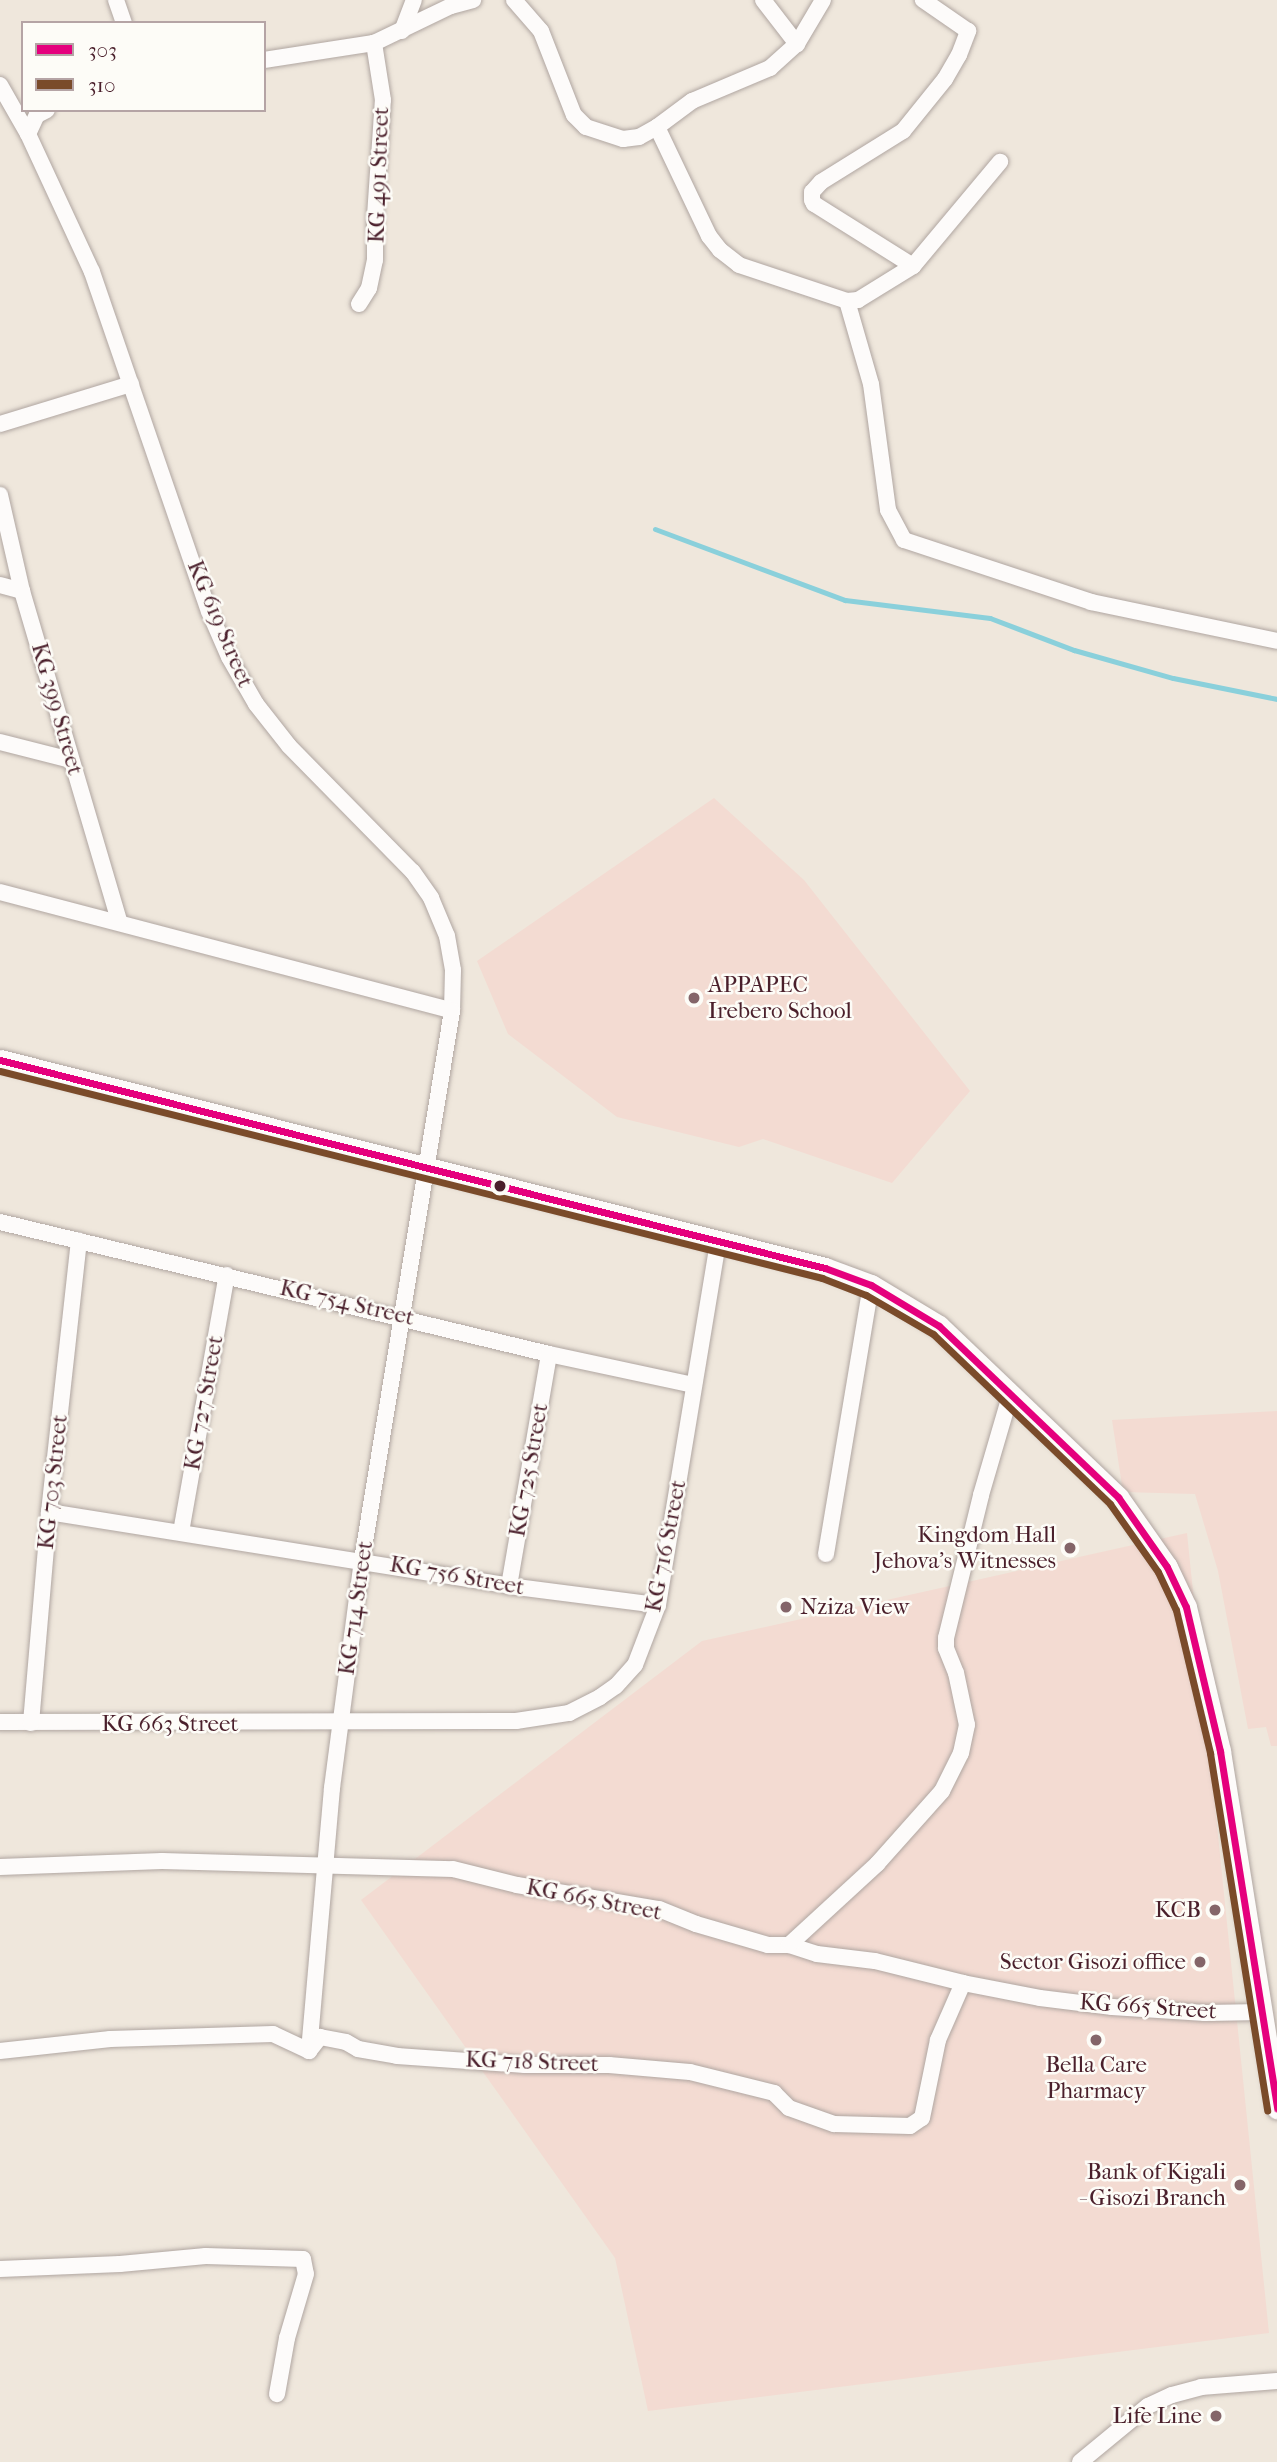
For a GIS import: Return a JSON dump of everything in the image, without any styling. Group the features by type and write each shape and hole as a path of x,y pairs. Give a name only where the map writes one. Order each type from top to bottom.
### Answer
{"main road":[{"path":"0,1060 825,1268 871,1285 939,1326 1118,1497 1167,1567 1186,1608 1220,1751 1277,2108"}],"street":[{"path":"116,0 123,21"},
{"path":"402,31 414,0"},
{"path":"266,60 374,43 451,6 473,0"},
{"path":"514,0 541,31 574,115 586,127 623,139 639,136 657,127 691,101 770,68 797,44 823,0"},
{"path":"763,0 797,44"},
{"path":"913,266 814,204 812,192 821,182 903,131 945,79 959,55 967,41 968,31 923,0"},
{"name":"KG 491 Street","path":"359,304 369,288 375,260 374,216 383,100 374,43"},
{"name":"KG 619 Street","path":"0,85 28,134 92,272 209,611 229,657 256,705 289,746 413,872 431,898 447,936 453,970 452,1011 425,1167"},
{"path":"28,134 37,115 43,112"},
{"path":"657,127 709,236 720,250 739,265 847,301 858,300 913,266 1000,162"},
{"path":"847,301 871,384 888,510 904,540 1091,602 1277,641"},
{"path":"0,424 131,384"},
{"name":"KG 399 Street","path":"0,495 22,591 119,920"},
{"path":"0,585 22,591"},
{"path":"0,741 71,760"},
{"path":"0,892 119,920 452,1011"},
{"name":"KG 714 Street","path":"309,2051 341,1724 362,1560 425,1167"},
{"name":"KG 754 Street","path":"0,1222 401,1316 550,1354 694,1385"},
{"name":"KG 703 Street","path":"32,1723 49,1511 79,1241"},
{"name":"KG 716 Street","path":"341,1724 516,1721 569,1713 616,1686 635,1665 658,1605 718,1241"},
{"name":"KG 727 Street","path":"181,1532 227,1275"},
{"path":"826,1554 871,1285"},
{"name":"KG 725 Street","path":"509,1586 550,1354"},
{"path":"789,1945 877,1864 942,1791 961,1753 967,1725 956,1673 946,1648 946,1638 981,1494 1010,1396"},
{"name":"KG 756 Street","path":"49,1511 509,1586 658,1605"},
{"name":"KG 663 Street","path":"0,1722 341,1724"},
{"name":"KG 665 Street","path":"0,1867 162,1861 453,1870 517,1885 659,1909 768,1945 789,1945 817,1954 875,1961 963,1983 1112,2007 1205,2013 1263,2012"},
{"name":"KG 718 Street","path":"309,2051 320,2037 346,2042 358,2049 397,2056 525,2065 609,2064 690,2072 774,2093 789,2108 834,2124 910,2126 922,2118 938,2040 963,1983"},
{"path":"0,2051 110,2039 273,2034 309,2051"},
{"path":"0,2269 120,2264 206,2256 303,2259 306,2274 287,2338 277,2394"},
{"path":"1080,2462 1148,2406 1172,2395 1201,2387 1277,2381"}],"shaded area":[{"name":"APPAPEC Irebero School","path":"714,798 804,880 970,1091 892,1183 763,1139 739,1147 617,1117 508,1034 477,961"},
{"path":"1277,1411 1277,1746 1271,1746 1266,1727 1248,1729 1218,1571 1195,1494 1123,1492 1112,1420"},
{"path":"1187,1533 1269,2333 648,2411 615,2258 361,1900 702,1641"}],"waterway":[{"path":"655,529 845,600 990,618 1074,650 1173,678 1277,699"}],"transit line":[{"name":"303","path":"0,1060 825,1268 871,1285 939,1326 1118,1497 1167,1567 1186,1607 1220,1751 1277,2108"},
{"name":"310","path":"0,1071 822,1278 866,1295 933,1334 1110,1504 1158,1572 1176,1610 1210,1753 1267,2110"}],"place":[{"name":"APPAPEC Irebero School","path":"694,998"},
{"name":"Kingdom Hall Jehova's Witnesses","path":"1070,1548"},
{"name":"Nziza View","path":"786,1607"},
{"name":"KCB","path":"1215,1910"},
{"name":"Sector Gisozi office","path":"1200,1962"},
{"name":"Bella Care Pharmacy","path":"1096,2040"},
{"name":"Bank of Kigali - Gisozi Branch","path":"1240,2185"},
{"name":"Life Line","path":"1216,2416"}]}
